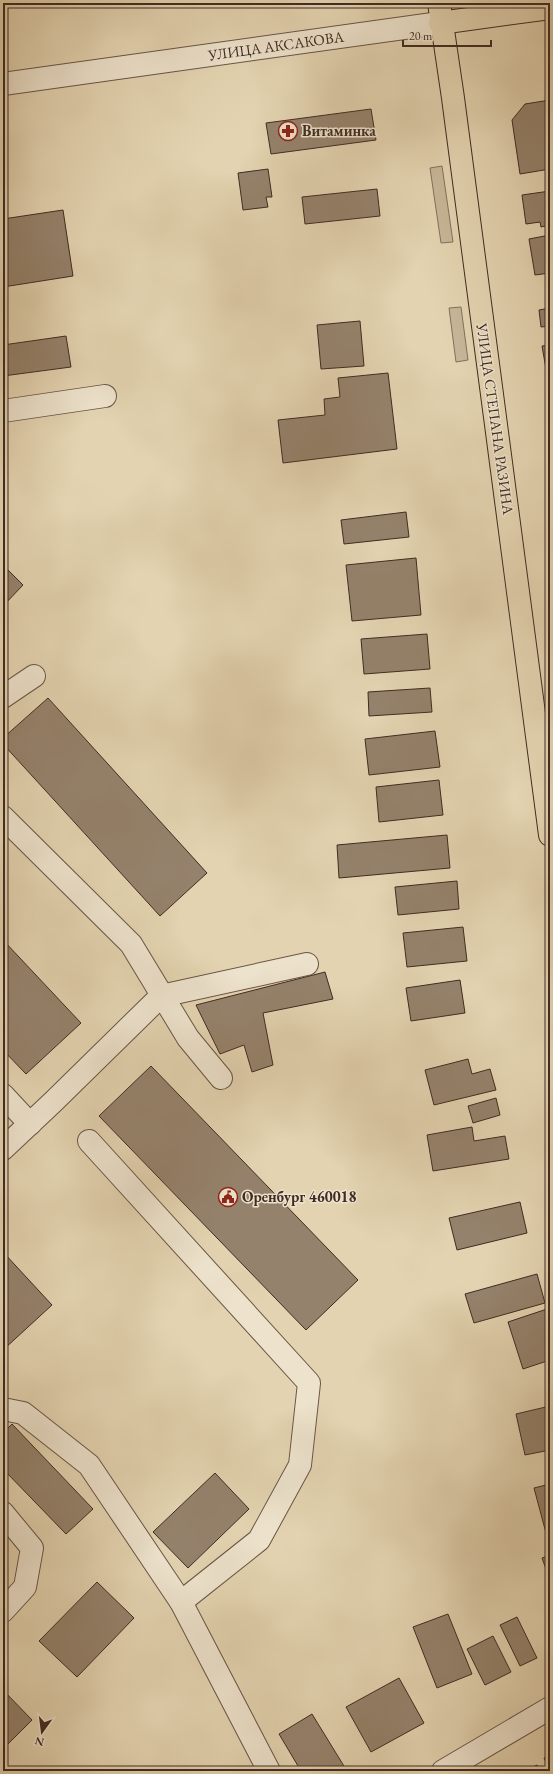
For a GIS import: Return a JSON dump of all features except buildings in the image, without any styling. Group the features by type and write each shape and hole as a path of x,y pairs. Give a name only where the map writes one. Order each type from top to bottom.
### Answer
{"main road":[{"name":"УЛИЦА АКСАКОВА","path":"440,13 550,8"},
{"name":"УЛИЦА СТЕПАНА РАЗИНА","path":"440,13 453,98 550,835"}],"street":[{"name":"УЛИЦА АКСАКОВА","path":"3,84 440,13"},
{"path":"3,411 104,396"},
{"path":"3,697 34,676"},
{"path":"3,817 130,944 160,996 188,1038 221,1078"},
{"path":"3,1150 160,996 307,964"},
{"path":"3,1095 30,1124"},
{"path":"89,1141 309,1383 300,1465 259,1540 180,1602"},
{"path":"3,1409 22,1413 88,1465 180,1602 269,1771"},
{"path":"3,1513 32,1548 25,1587 3,1610"},
{"path":"443,1771 550,1708"}],"shaded area":[{"path":"442,166 453,242 441,243 430,168"},
{"path":"461,307 468,360 456,362 449,308"}],"place":[{"name":"Витаминка","path":"288,131"},
{"name":"Оренбург 460018","path":"228,1197"}]}
